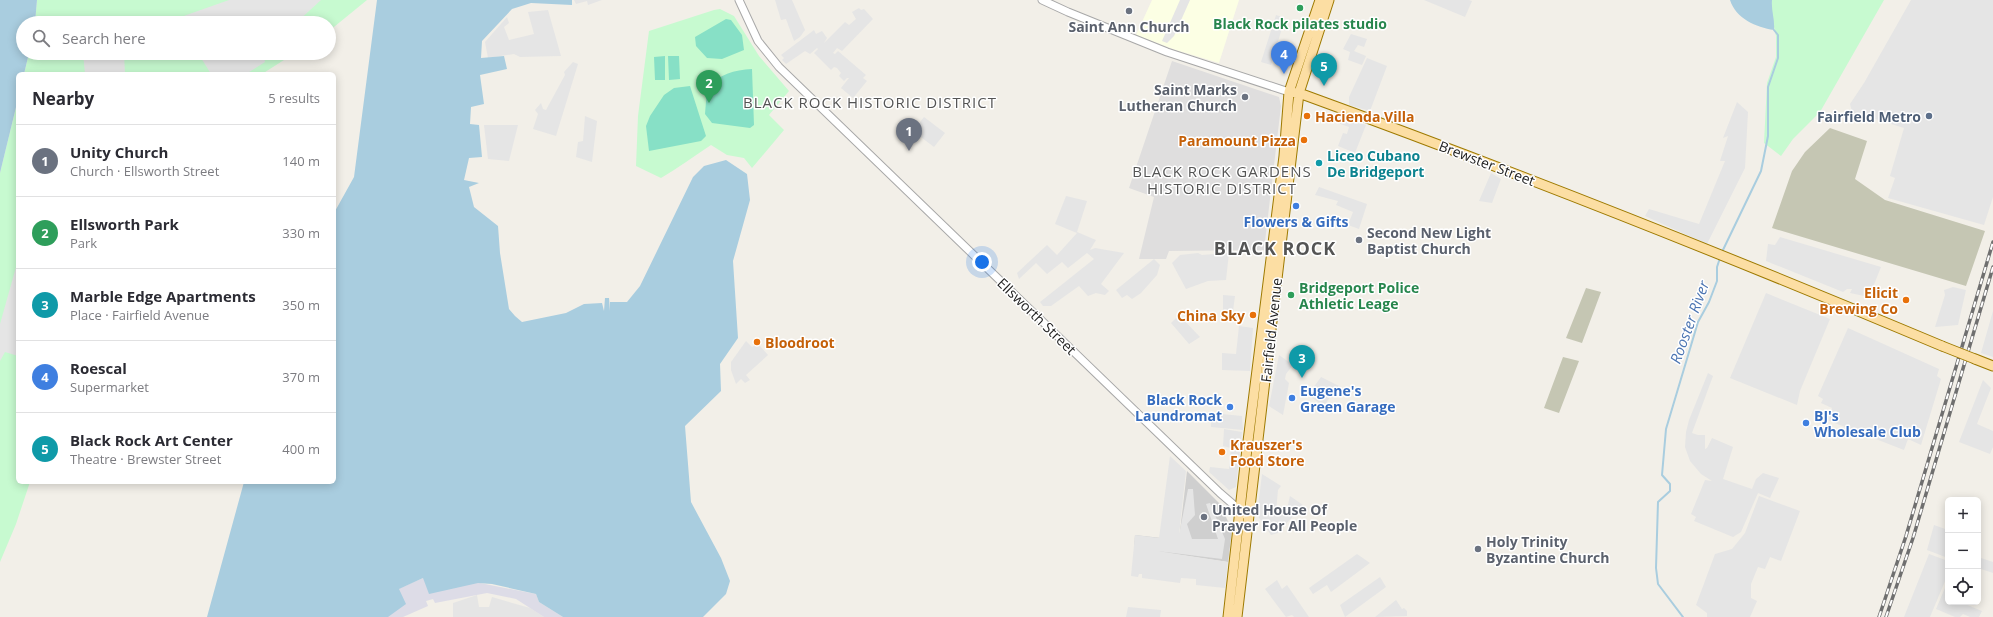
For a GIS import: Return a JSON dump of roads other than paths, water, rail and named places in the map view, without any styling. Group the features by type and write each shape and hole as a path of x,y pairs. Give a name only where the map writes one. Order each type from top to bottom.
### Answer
{"main road":[{"name":"Fairfield Avenue","path":"1228,617 1237,575 1241,546 1241,512 1245,465 1284,156 1289,92 1320,0"},
{"name":"Fairfield Avenue","path":"1241,546 1249,518 1300,93 1329,0"},
{"name":"Brewster Street","path":"1289,92 1300,93 1500,168 1993,366"},
{"name":"Fairfield Avenue","path":"1237,575 1237,617"}],"street":[{"name":"Ellsworth Street","path":"739,0 762,47 783,71 1241,512 1249,518"},
{"name":"Brewster Street","path":"1042,0 1081,18 1167,52 1289,92"}],"water":[{"path":"0,0 37,0 36,16 16,16 16,60 27,60 24,72 16,72 16,107 0,173"},
{"path":"377,0 572,0 572,5 531,3 512,9 482,41 481,58 504,56 507,69 480,75 484,104 471,107 470,124 479,125 482,157 469,158 464,180 479,183 469,187 474,207 498,226 500,253 509,309 522,322 566,313 584,304 602,303 604,311 605,298 609,298 610,311 610,302 627,302 640,286 693,177 704,166 726,160 747,174 750,200 733,261 738,338 720,364 721,391 685,426 691,502 721,558 730,581 726,594 703,617 563,617 539,602 536,594 492,584 478,583 429,594 423,578 399,589 406,604 388,617 207,617 243,484 336,484 336,209 354,177"},
{"path":"1730,0 1772,0 1774,30 1760,27 1742,17 1733,7"}],"waterway":[{"name":"Rooster River","path":"1722,252 1761,171 1768,136 1768,87 1778,58 1778,35 1774,30"},
{"name":"Rooster River","path":"1683,617 1658,584 1656,568 1658,502 1670,491 1670,484 1662,475 1666,429 1698,322 1709,302 1717,281 1717,267 1720,258"}],"railway":[{"path":"1879,617 1906,536 1993,242"},
{"path":"1886,617 1913,538 1993,267"}],"place":[{"name":"Black Rock pilates studio","path":"1300,8"},
{"name":"Saint Ann Church","path":"1129,11"},
{"name":"Roescal","path":"1284,74"},
{"name":"Black Rock Art Center","path":"1324,86"},
{"name":"Saint Marks Lutheran Church","path":"1245,97"},
{"name":"Ellsworth Park","path":"709,103"},
{"name":"Hacienda Villa","path":"1307,116"},
{"name":"Fairfield Metro","path":"1929,116"},
{"name":"Paramount Pizza","path":"1304,140"},
{"name":"Unity Church","path":"909,151"},
{"name":"Liceo Cubano De Bridgeport","path":"1319,163"},
{"name":"Flowers & Gifts","path":"1296,206"},
{"name":"Second New Light Baptist Church","path":"1359,240"},
{"name":"Bridgeport Police Athletic Leage","path":"1291,295"},
{"name":"Elicit Brewing Co","path":"1906,300"},
{"name":"China Sky","path":"1253,315"},
{"name":"Bloodroot","path":"757,342"},
{"name":"Marble Edge Apartments","path":"1302,378"},
{"name":"Eugene's Green Garage","path":"1292,398"},
{"name":"Black Rock Laundromat","path":"1230,407"},
{"name":"BJ's Wholesale Club","path":"1806,423"},
{"name":"Krauszer's Food Store","path":"1222,452"},
{"name":"United House Of Prayer For All People","path":"1204,517"},
{"name":"Holy Trinity Byzantine Church","path":"1478,549"}],"district":[{"name":"BLACK ROCK HISTORIC DISTRICT","path":"870,102"},
{"name":"BLACK ROCK GARDENS HISTORIC DISTRICT","path":"1222,180"},
{"name":"BLACK ROCK","path":"1275,248"}]}
